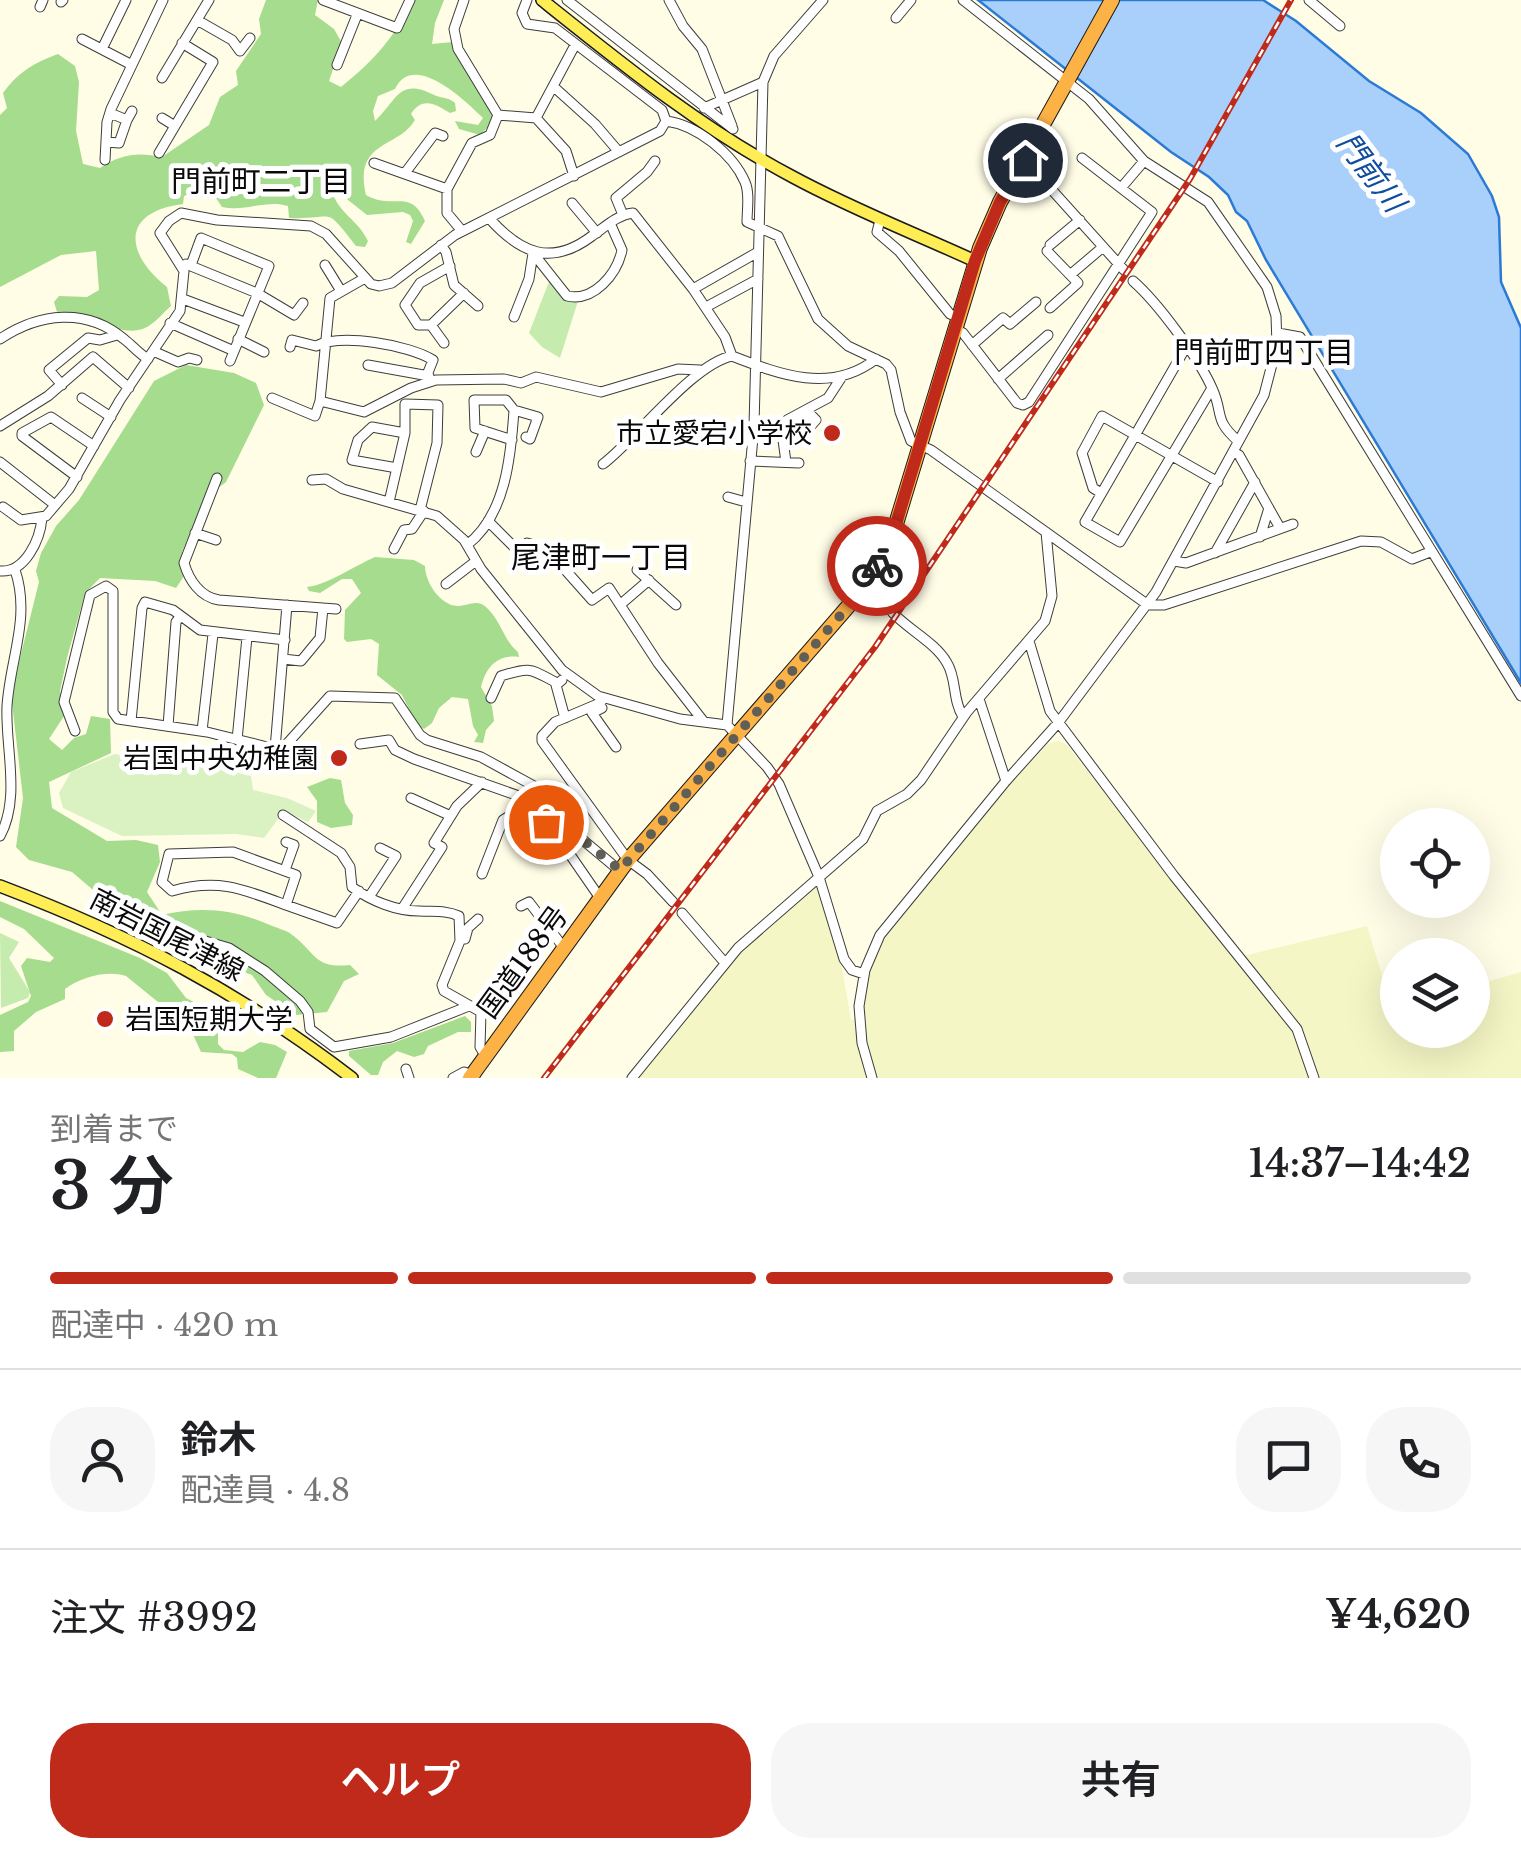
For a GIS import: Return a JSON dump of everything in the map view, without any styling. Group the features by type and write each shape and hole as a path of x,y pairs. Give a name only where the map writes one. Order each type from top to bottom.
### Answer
{"highway":[{"name":"国道188号","path":"473,1077 624,865 732,730 867,582 889,542 975,261 1000,202 1112,0"}],"main road":[{"path":"542,0 694,117 759,158 880,220 975,261"},
{"name":"南岩国尾津線","path":"0,886 174,960 219,986 345,1076"}],"street":[{"path":"102,49 126,0"},
{"path":"104,160 110,113 164,0"},
{"path":"162,78 209,0"},
{"path":"323,0 397,28 410,0"},
{"path":"464,0 454,30 458,49 498,115"},
{"path":"527,0 522,14 527,24 555,28 662,110 666,122"},
{"path":"567,0 733,128 702,49 669,0"},
{"path":"732,730 757,366 763,82 774,56 823,0"},
{"path":"896,18 912,0"},
{"path":"872,1078 859,1019 864,974 886,925 1058,723 1148,604 1218,482 1270,378 1278,333 1266,287 1219,215 1199,195 1144,161 1069,80 963,0"},
{"path":"1310,0 1340,26"},
{"path":"337,65 357,15"},
{"path":"197,20 232,40 240,51 250,38"},
{"path":"82,39 132,65"},
{"path":"159,152 213,62 182,43"},
{"path":"536,118 575,45"},
{"path":"704,108 763,82"},
{"path":"554,87 619,152"},
{"path":"106,142 119,143 129,115 110,113"},
{"path":"498,115 536,118 566,152 574,176"},
{"path":"462,232 447,213 447,189 472,143 490,135 498,115"},
{"path":"162,118 175,126"},
{"path":"0,571 15,570 26,559 42,518 77,476 180,311 185,279 160,233 169,221 187,213 217,220 312,226 326,234 365,278 379,286 392,282 462,232 660,131 666,122"},
{"path":"666,122 685,126 726,154 747,186 747,222 778,236 818,320 848,346 876,358 890,370 911,442 931,450 1148,604 1164,605 1361,541 1381,542 1412,559 1430,552"},
{"path":"404,172 434,133 443,136"},
{"path":"880,220 876,232 899,251 998,379 1023,405 1029,402 1121,266 1152,212 1082,158"},
{"path":"1025,160 1121,266"},
{"path":"622,215 616,198 656,161"},
{"path":"1121,188 1144,161"},
{"path":"374,162 447,189"},
{"path":"572,203 598,233"},
{"path":"532,252 564,250 582,244 622,215 633,212 706,306 726,337 732,356"},
{"path":"489,218 509,238 532,252 562,292 581,298 606,282 620,259 622,243 610,223"},
{"path":"1050,308 1078,283 1049,248 1080,220"},
{"path":"170,323 232,356 270,266 201,238 190,266"},
{"path":"441,245 454,285 478,306"},
{"path":"1070,275 1103,247"},
{"path":"514,317 529,279 532,252"},
{"path":"693,289 758,252"},
{"path":"178,265 190,266 257,293 294,316 303,303"},
{"path":"324,265 340,291"},
{"path":"450,266 420,283 404,305 418,325 431,325 464,294"},
{"path":"272,398 316,416 330,298 365,278"},
{"path":"706,306 758,279"},
{"path":"1133,281 1186,348 1212,388 1222,427 1238,442"},
{"path":"183,299 244,322"},
{"path":"972,345 1003,318 1010,324 1036,302"},
{"path":"0,339 17,328 71,314 151,355 178,362 197,360"},
{"path":"431,325 444,343"},
{"path":"1278,333 1300,337 1521,696"},
{"path":"62,385 49,370 88,338 100,340 117,335"},
{"path":"998,379 1048,335"},
{"path":"238,339 264,352"},
{"path":"290,347 292,340 316,346 325,342 370,342 422,353 434,360 427,375"},
{"path":"1186,348 1085,522 1120,542 1212,388"},
{"path":"604,464 700,370 732,356 793,376 841,378 876,358"},
{"path":"0,426 62,385 93,358 129,388"},
{"path":"368,365 438,380"},
{"path":"320,400 367,412 411,388 438,380 504,379 522,383 536,377 601,392 678,369 700,370"},
{"path":"786,462 782,434 787,420 828,398 841,378"},
{"path":"82,398 111,418"},
{"path":"512,440 473,425 474,400 506,400 514,410 538,417 530,438 526,437"},
{"path":"390,502 404,433 404,404 438,405 437,443 422,510 394,549"},
{"path":"466,545 488,521 509,468 514,410"},
{"path":"802,436 816,420 806,410"},
{"path":"1101,494 1093,488 1082,452 1102,416 1218,482"},
{"path":"77,476 22,433 51,417 94,446"},
{"path":"398,468 352,460 358,440 372,427 404,433"},
{"path":"476,452 485,432"},
{"path":"1233,452 1239,455 1280,528"},
{"path":"0,462 55,505"},
{"path":"750,462 799,463"},
{"path":"216,478 184,563 203,594 219,600 336,609"},
{"path":"312,480 326,479 343,490 438,516 466,545 567,676 608,700 732,730 779,784 819,877 847,965 864,974"},
{"path":"1215,553 1254,482"},
{"path":"728,498 746,502"},
{"path":"4,507 21,520 42,518"},
{"path":"1260,536 1269,508"},
{"path":"488,521 516,549 521,550 527,543 544,548 592,600 610,588 658,663 704,722"},
{"path":"1174,561 1186,562 1215,553 1293,524"},
{"path":"632,1078 725,963 863,839 877,812 921,780 963,718 1029,641 1051,608 1046,532"},
{"path":"194,533 216,540"},
{"path":"446,584 476,561"},
{"path":"0,836 10,788 7,705 22,626 15,570"},
{"path":"637,570 676,605"},
{"path":"621,604 649,580"},
{"path":"867,582 896,616 946,660 953,697 963,718"},
{"path":"76,731 64,702 90,595 101,586 111,587 114,712 118,719 202,731 276,749 285,746 330,696 394,698 420,735 515,774 534,786 533,800 600,898"},
{"path":"131,721 142,608 146,602 166,607 200,630 213,634 284,640"},
{"path":"276,749 287,606"},
{"path":"283,659 302,660 317,644 322,608"},
{"path":"168,726 176,622 180,617"},
{"path":"202,731 213,634"},
{"path":"237,740 247,636"},
{"path":"1029,641 1050,711 1297,1030 1314,1078"},
{"path":"491,698 500,676 533,669 557,682 565,718"},
{"path":"557,682 567,676"},
{"path":"979,699 1006,781"},
{"path":"608,700 550,726 542,741 624,865"},
{"path":"608,700 609,706 592,713 616,747"},
{"path":"360,744 389,740 395,750 533,800"},
{"path":"402,909 442,848 434,843 451,816 482,782"},
{"path":"411,798 451,816"},
{"path":"482,874 502,820 533,800"},
{"path":"283,815 341,853 350,866 350,882 358,892 402,909 459,916 458,948 442,985 444,991 481,1012 480,1047 486,1057"},
{"path":"546,822 552,815 624,865 648,874 673,902"},
{"path":"285,870 294,845 286,842"},
{"path":"369,897 396,856 380,848"},
{"path":"286,905 296,878 285,870 233,852 168,854 162,882 172,891 196,884 237,886 286,905 337,923 358,892"},
{"path":"520,906 529,902 564,948"},
{"path":"682,913 725,963"},
{"path":"458,948 478,918"},
{"path":"168,930 229,948 255,964 300,1001 308,1012 310,1030 334,1047 391,1037 470,1006"},
{"path":"453,1078 464,1072 473,1077"}],"green space":[{"path":"266,0 318,0 315,15 334,29 342,43 329,81 341,87 383,47 414,0 444,0 432,44 453,42 493,112 493,122 480,135 459,129 455,121 478,125 483,118 452,91 426,77 403,78 395,89 378,96 373,111 375,121 405,90 421,90 455,103 456,111 450,113 424,103 415,108 411,114 415,120 371,155 366,164 366,195 407,202 425,221 411,244 406,242 413,221 410,215 367,215 338,192 333,194 336,201 364,234 368,241 365,247 356,246 328,217 289,218 288,206 280,204 222,207 214,195 196,192 184,196 183,204 148,216 139,225 137,248 153,274 167,287 171,306 145,328 124,330 69,312 57,312 54,302 59,296 87,297 99,290 96,251 61,255 0,287 0,115 7,108 3,93 14,80 58,54 75,66 79,82 76,131 83,164 100,168 130,155 162,157 209,125 220,97 238,85 236,71 261,34 259,19"},
{"path":"550,279 578,301 560,358 529,333"},
{"path":"186,365 234,373 256,383 264,405 226,482 205,498 182,552 186,573 176,588 155,581 100,578 85,593 60,691 64,716 49,739 62,750 74,738 86,734 91,716 110,719 111,753 49,782 52,808 107,841 136,840 158,845 160,862 147,892 162,915 204,910 243,915 289,933 322,962 350,965 359,974 344,981 327,1012 296,1015 266,995 252,975 215,961 200,933 174,923 146,919 99,895 72,872 29,860 16,847 23,798 11,694 39,582 36,571 41,553 154,381"},
{"path":"375,557 414,560 425,566 439,597 451,605 483,605 518,652 519,657 494,663 483,680 481,687 492,706 494,721 486,730 483,743 474,742 478,735 468,699 452,697 424,729 417,725 402,695 377,675 379,644 371,639 344,639 345,610 361,593 352,579 342,579 320,593 307,587"},
{"path":"1048,744 1066,744 1235,958 1367,926 1380,969 1380,1048 1490,1048 1490,981 1521,972 1521,1078 634,1078 735,956 812,885 818,885 841,962 851,1020 864,1016 870,966 883,937 1001,793"},
{"path":"115,754 171,757 251,776 253,790 287,798 316,811 308,822 284,811 264,838 236,834 122,836 63,808 59,793 71,772"},
{"path":"330,778 341,780 345,803 353,815 352,825 331,828 317,822 317,801 307,787"},
{"path":"0,901 140,958 167,973 186,998 210,1010 218,1020 218,1044 224,1050 243,1052 260,1042 287,1052 276,1078 258,1078 238,1069 237,1058 232,1054 201,1052 190,1028 119,974 94,976 71,985 65,989 65,999 36,1012 14,1031 14,1051 0,1052 0,1015 28,1002 31,996 21,966 27,958 50,962 54,958 24,929 0,917"},
{"path":"0,933 19,942 9,958 30,992 28,998 1,1008"},
{"path":"465,1016 471,1022 471,1032 458,1032 414,1057 397,1051 383,1062 378,1075 371,1075 349,1056 349,1051 393,1043"}],"water":[{"name":"門前川","path":"978,0 1263,0 1296,21 1369,81 1421,113 1468,154 1499,217 1501,282 1521,328 1521,683 1228,195"}],"railway":[{"path":"544,1078 875,647 1190,179 1291,0"}],"way so far":[{"path":"546,822 552,815 620,870 858,595 877,566"}],"place":[{"name":"市立愛宕小学校","path":"832,433"},
{"name":"岩国中央幼稚園","path":"339,758"},
{"name":"岩国短期大学","path":"105,1019"}],"district":[{"name":"門前町二丁目","path":"261,181"},
{"name":"門前町四丁目","path":"1264,352"},
{"name":"尾津町一丁目","path":"601,557"}],"route":[{"path":"877,566 896,524 975,261 1000,202 1025,160"}]}
